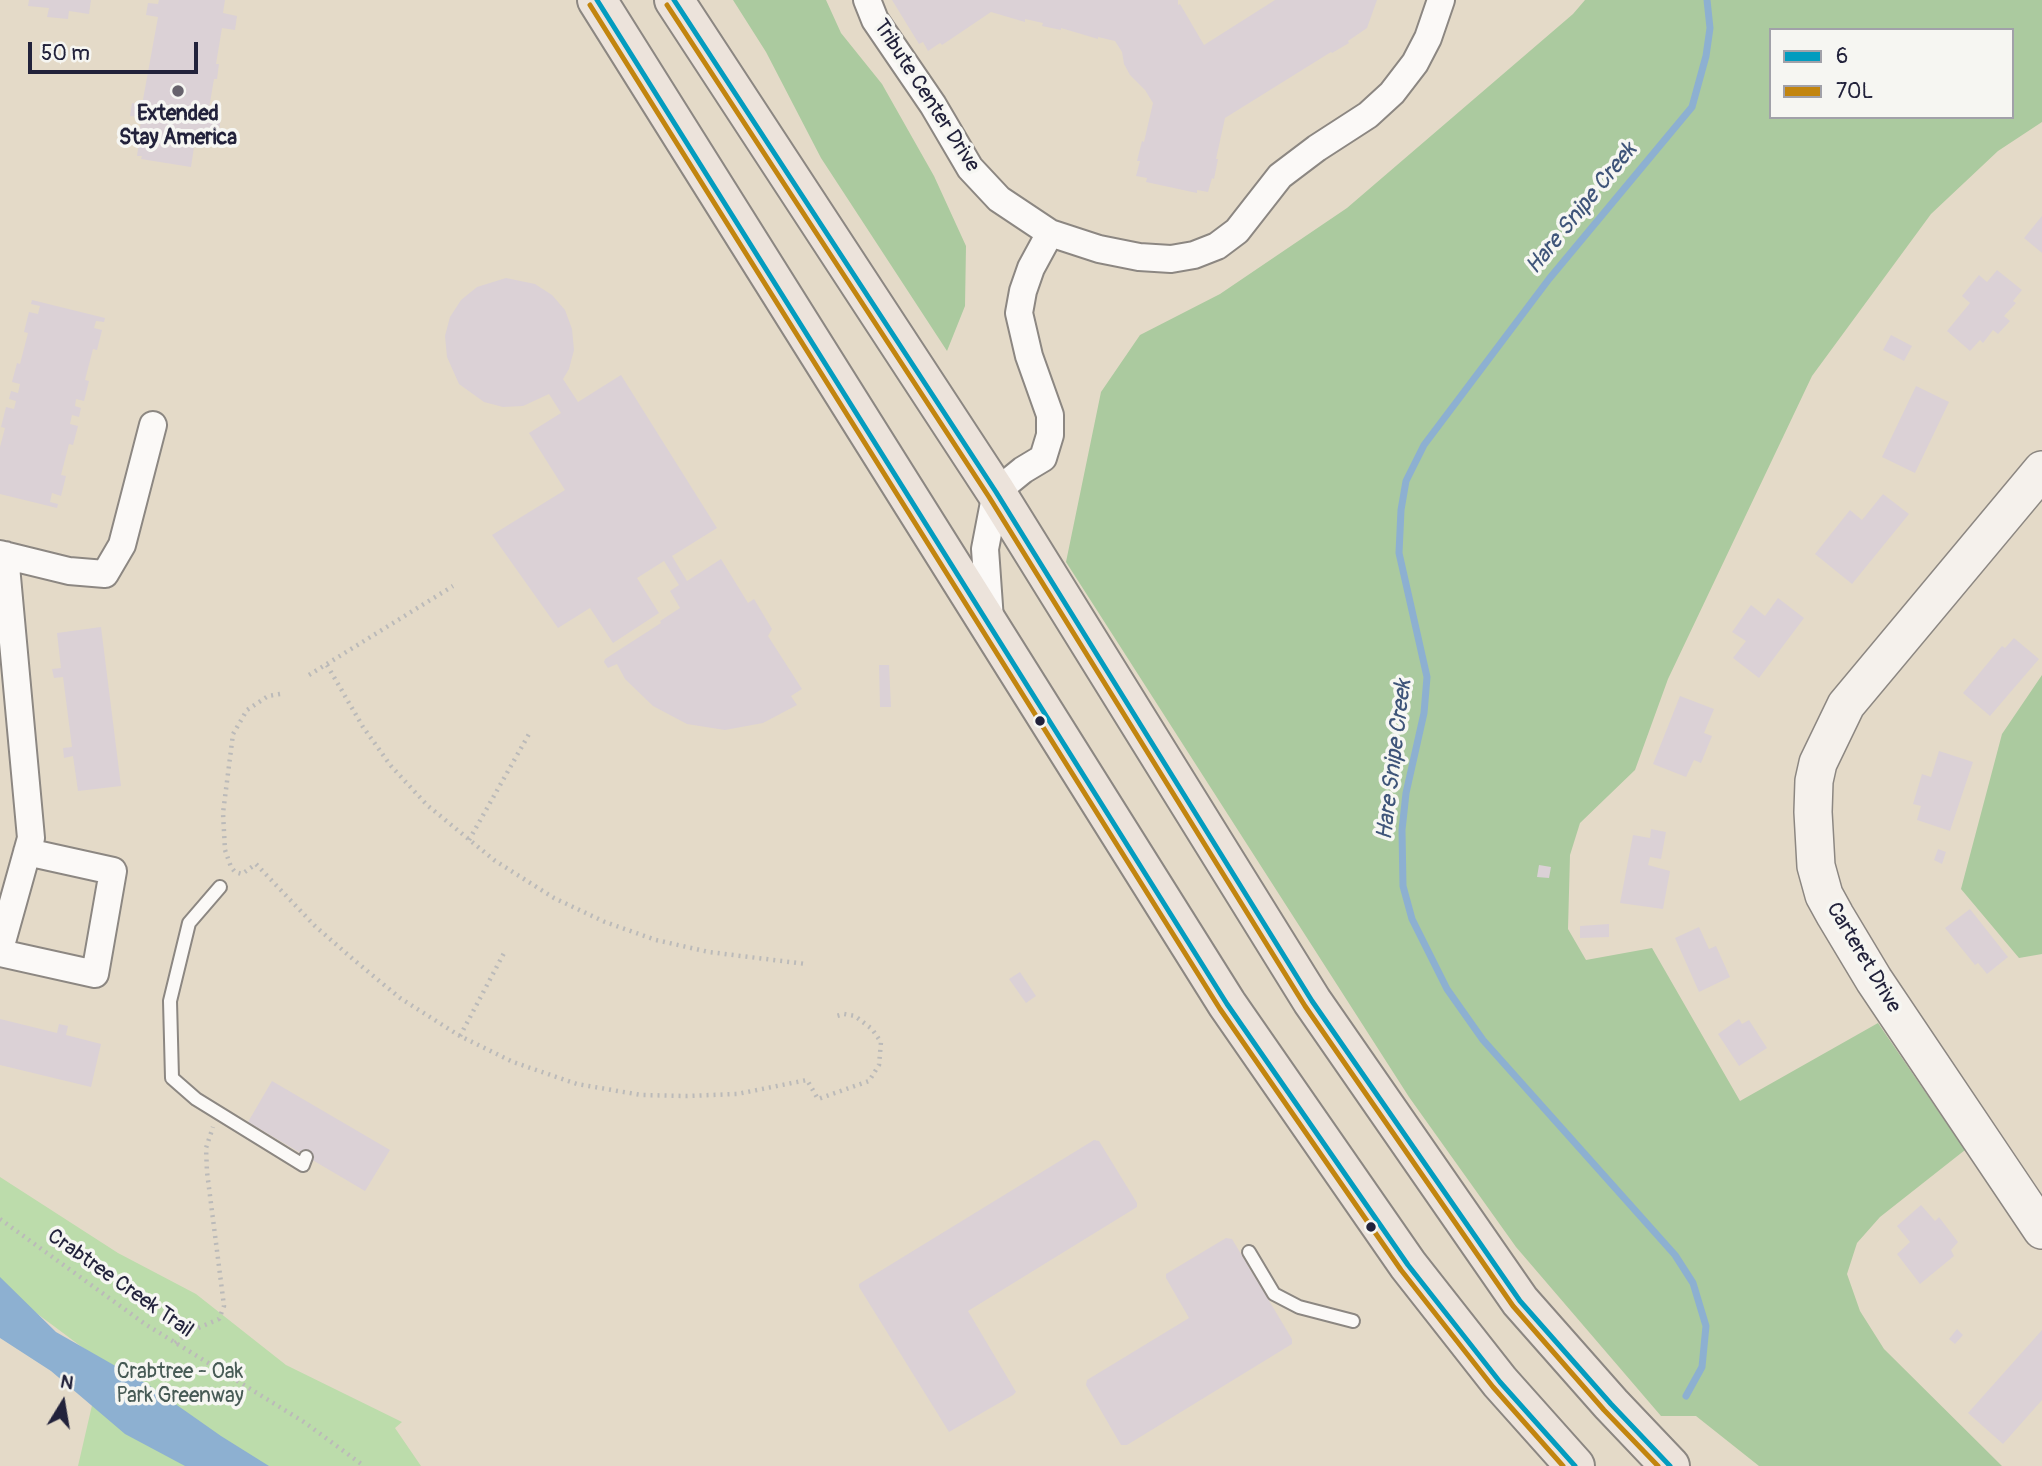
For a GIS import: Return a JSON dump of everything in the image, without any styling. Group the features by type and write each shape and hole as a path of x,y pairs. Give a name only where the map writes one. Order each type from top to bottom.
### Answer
{"highway":[{"path":"597,0 1227,1004 1408,1265 1500,1382 1575,1466"},
{"path":"674,0 996,492 1312,1001 1520,1301 1670,1466"}],"street":[{"name":"Tribute Center Drive","path":"867,0 876,20 933,105 970,168 999,199 1050,233 1099,249 1139,257 1171,259 1194,255 1217,246 1237,231 1280,176 1368,115 1392,93 1415,63 1428,38 1441,0"},
{"path":"990,624 985,549 996,492 1043,458 1050,435 1051,415 1029,356 1019,313 1031,268 1050,233"},
{"path":"27,852 113,871 95,974 0,951 27,852 31,838 3,554 69,570 105,574 122,545 153,425"},
{"name":"Carteret Drive","path":"2042,470 1846,705 1818,764 1814,781 1813,824 1816,866 1824,895 1835,915 1874,980 2042,1230"}],"lane":[{"path":"220,887 189,923 170,1002 172,1078 196,1099 303,1165 306,1157"},
{"path":"1249,1252 1274,1294 1299,1307 1353,1321"}],"path":[{"path":"309,675 453,586"},
{"path":"327,665 363,727 391,766 428,805 494,860 554,898 604,922 656,940 709,952 806,964"},
{"path":"280,694 268,696 247,710 233,734 223,813 225,849 231,867 242,874 256,864 314,926 354,960 400,998 460,1036 513,1062 577,1084 641,1095 686,1096 737,1094 807,1080 818,1099 869,1082 879,1065 881,1042 872,1029 855,1016 845,1014 833,1017"},
{"path":"469,840 528,734"},
{"path":"460,1036 504,953"},
{"path":"177,1344 191,1331 219,1319 224,1306 218,1274 206,1148 220,1114"},
{"name":"Crabtree Creek Trail","path":"0,1219 177,1344 304,1422 364,1466"}],"green space":[{"path":"733,0 826,0 841,33 882,84 934,176 966,246 965,306 947,351 821,158 766,52"},
{"path":"1585,0 2042,0 2042,122 1998,151 1931,214 1812,376 1668,679 1635,770 1580,823 1570,855 1568,929 1586,960 1652,948 1740,1101 1878,1023 1965,1150 1880,1217 1857,1243 1847,1274 1860,1311 1884,1349 2002,1466 1759,1466 1696,1416 1661,1416 1516,1247 1409,1097 1066,562 1101,392 1140,335 1220,294 1347,208 1573,14"},
{"path":"2042,675 2042,954 2019,958 1961,889 2002,734"},
{"name":"Crabtree - Oak Park Greenway","path":"0,1177 118,1253 196,1294 286,1365 402,1422 395,1428 421,1466 78,1466 102,1362 0,1286"}],"water":[{"path":"0,1277 56,1332 147,1384 269,1466 185,1466 125,1434 51,1371 0,1338"}],"building":[{"path":"29,0 91,0 89,14 69,11 68,19 47,17 49,8 28,6"},
{"name":"Extended Stay America","path":"159,0 225,0 223,13 237,16 235,30 222,28 216,64 219,64 217,79 214,79 208,114 221,116 219,131 206,128 202,148 194,147 191,167 141,159 142,156 137,156 139,141 145,141 145,138 138,137 142,117 130,116 132,103 142,105 158,17 146,15 148,3 158,4"},
{"path":"892,0 1178,0 1178,5 1180,4 1204,45 1275,0 1377,0 1367,28 1348,41 1349,43 1225,118 1214,179 1212,178 1208,192 1197,190 1197,193 1146,182 1147,178 1136,176 1140,161 1137,161 1153,103 1130,75 1115,41 991,12 942,45 940,43 928,51 923,42 919,44"},
{"path":"2042,216 2042,253 2024,238"},
{"path":"1997,270 2022,290 2013,301 2016,303 2004,316 2010,321 1998,334 1993,330 1983,343 1980,340 1970,351 1947,331 1970,303 1962,296 1979,275 1987,282"},
{"path":"506,278 535,284 552,295 565,310 572,329 574,350 563,379 578,402 621,375 717,528 672,556 687,581 721,559 748,603 754,599 772,629 768,636 802,689 791,696 797,705 763,723 725,730 687,724 653,706 625,679 617,664 608,668 604,662 680,608 670,591 679,585 664,561 637,578 659,613 613,643 590,608 558,628 492,535 565,490 529,433 561,413 549,394 523,406 503,407 484,402 459,384 447,357 445,336 450,317 461,300 477,287"},
{"path":"32,300 105,318 104,322 96,321 94,328 102,330 97,350 93,349 85,380 89,381 84,401 76,399 75,406 81,408 79,417 72,415 70,424 78,426 73,445 69,444 61,475 66,476 61,496 52,493 50,502 58,504 57,508 0,494 0,447 5,428 1,427 6,407 14,409 16,401 9,399 11,391 18,393 20,384 12,382 28,333 24,332 29,312 38,314 40,306 31,304"},
{"path":"1891,335 1912,346 1904,361 1883,350"},
{"path":"1916,386 1949,402 1915,473 1882,457"},
{"path":"1883,494 1909,514 1852,584 1815,554 1850,510 1862,520"},
{"path":"1778,598 1804,618 1759,678 1733,658 1746,641 1732,632 1751,605 1765,616"},
{"path":"101,627 121,786 78,791 73,756 64,758 63,748 72,747 63,677 54,678 52,669 61,668 57,633"},
{"path":"2014,638 2039,659 1990,716 1963,693 2002,646 2005,648"},
{"path":"879,665 889,665 891,707 880,707"},
{"path":"1680,696 1714,709 1704,733 1712,736 1701,763 1694,760 1686,777 1653,764"},
{"path":"1939,751 1973,762 1950,831 1917,820 1921,806 1913,804 1922,774 1931,777"},
{"path":"1651,829 1666,832 1661,859 1650,857 1648,865 1670,871 1663,909 1620,903 1633,835 1650,838"},
{"path":"1938,849 1946,852 1942,864 1934,860"},
{"path":"1539,865 1551,867 1549,878 1537,877"},
{"path":"1970,909 2008,957 1987,974 1978,963 1975,965 1945,928"},
{"path":"1609,924 1609,937 1580,938 1580,926"},
{"path":"1699,927 1709,949 1716,946 1730,977 1699,992 1675,938"},
{"path":"1020,972 1036,996 1026,1003 1009,979"},
{"path":"0,1019 57,1033 59,1024 68,1026 66,1035 101,1044 91,1087 0,1065"},
{"path":"1739,1019 1742,1024 1749,1020 1767,1048 1739,1066 1718,1034"},
{"path":"272,1081 390,1150 365,1191 248,1122"},
{"path":"1094,1140 1099,1141 1137,1207 968,1311 1016,1392 949,1432 859,1284"},
{"path":"1921,1205 1935,1221 1939,1217 1958,1242 1951,1250 1954,1256 1920,1284 1897,1254 1910,1242 1897,1226"},
{"path":"1226,1238 1232,1239 1292,1339 1292,1344 1127,1445 1121,1445 1086,1385 1087,1380 1189,1318 1166,1274"},
{"path":"1957,1329 1963,1335 1955,1344 1949,1339"},
{"path":"2042,1330 2042,1400 2003,1444 1968,1413"}],"waterway":[{"name":"Hare Snipe Creek","path":"1686,1396 1702,1367 1706,1326 1693,1283 1675,1255 1483,1040 1447,989 1412,919 1403,886 1402,830 1406,793 1424,713 1427,677 1399,553 1401,510 1406,481 1424,445 1549,279 1692,107 1706,56 1710,28 1707,0"}],"transit line":[{"name":"6","path":"597,0 1227,1004 1408,1265 1500,1382 1575,1466"},
{"name":"6","path":"674,0 996,492 1312,1001 1520,1301 1670,1466"},
{"name":"70L","path":"590,5 1220,1009 1401,1270 1493,1387 1563,1466"},
{"name":"70L","path":"667,5 989,497 1305,1006 1513,1306 1604,1410 1658,1466"}],"place":[{"name":"Extended Stay America","path":"178,91"}]}
